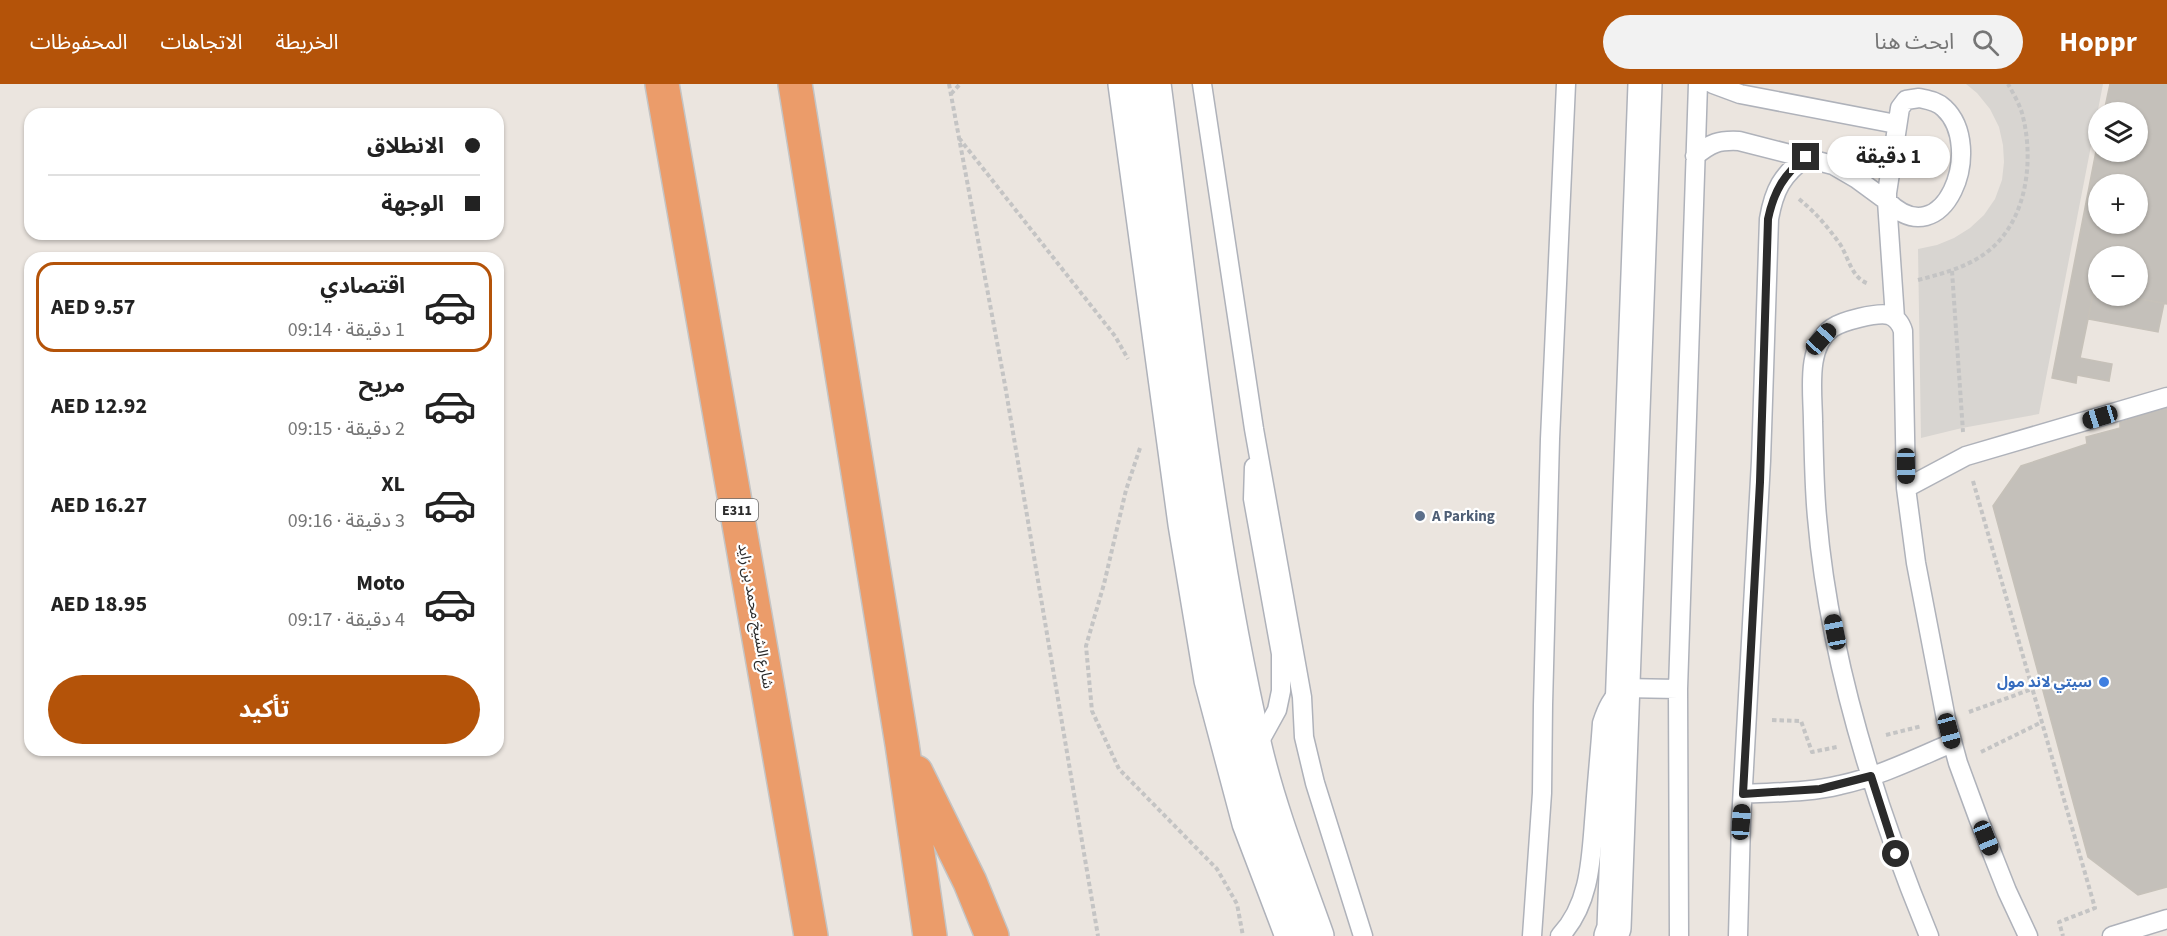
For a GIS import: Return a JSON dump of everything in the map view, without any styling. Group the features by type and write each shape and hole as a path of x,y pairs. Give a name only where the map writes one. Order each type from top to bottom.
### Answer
{"highway":[{"name":"شارع الشيخ محمد بن زايد","path":"662,84 811,936"},
{"path":"795,84 902,744 930,936"},
{"path":"902,744 970,882 992,936"}],"street":[{"path":"1125,84 1187,535 1211,680 1249,823 1292,936"},
{"path":"1154,84 1215,545 1256,748 1278,823 1317,936"},
{"path":"1611,936 1614,928 1645,84"}],"lane":[{"path":"1202,84 1240,342 1298,675 1304,737 1363,936"},
{"path":"1532,936 1542,793 1550,439 1566,84"},
{"path":"1679,936 1678,688 1698,84"},
{"path":"1713,84 1740,94 1896,124"},
{"path":"1695,156 1708,146 1722,140 1739,141 1833,165 1887,201 1903,215 1913,217 1935,213 1944,207 1959,175 1961,148 1954,121 1944,107 1904,92 1899,108 1887,201 1895,318"},
{"path":"1738,936 1760,472 1768,219 1779,183 1791,168 1806,157"},
{"path":"1929,936 1903,872 1871,776 1841,664 1821,550 1814,467 1814,358 1821,339 1832,327 1853,319 1880,315 1895,318 1901,323 1904,331 1906,488 1916,563 1946,719 1983,831 2028,936"},
{"path":"1906,488 1966,456 2167,397"},
{"path":"1256,748 1277,710 1282,672 1281,654 1253,499 1252,481 1258,448"},
{"path":"1560,936 1573,919 1589,872 1602,723 1610,703 1623,688 1678,688"},
{"path":"1743,794 1820,789 1871,776 1953,743"},
{"path":"2112,936 2167,919"}],"path":[{"path":"949,84 1005,385 1098,936"},
{"path":"951,94 960,84"},
{"path":"959,138 1115,336 1130,363"},
{"path":"1952,271 1962,428 1966,456 2095,908 2059,922 2063,936"},
{"path":"1140,442 1140,452 1126,490 1104,584 1086,646 1092,711 1119,769 1217,869 1237,904 1243,936"},
{"path":"1747,719 1801,721 1812,752 1861,742 1946,719 2032,689"}],"shaded area":[{"path":"1966,84 2103,84 2100,102 2088,102 2088,161 2039,414 1921,438 1918,249 1937,245 1970,228 1984,215 1995,199 2002,180 2004,162 1999,127 1990,109"}],"building":[{"path":"2110,84 2167,84 2167,304 2148,301 2148,246 2088,246 2088,306 2091,306 2080,358 2112,364 2109,381 2077,375 2076,383 2052,378 2088,193 2088,234 2148,234 2148,174 2092,174 2094,162 2148,162 2148,102 2106,102"},
{"path":"2148,300 2164,303 2158,332 2088,319 2091,306 2148,306"},
{"name":"سيتي لاند مول","path":"2167,407 2167,887 2138,895 2088,857 1993,506 2021,466 2087,444 2086,437 2120,428 2120,422"}],"place":[{"name":"A Parking","path":"1420,516"},
{"name":"سيتي لاند مول","path":"2104,682"}],"route":[{"path":"1806,157 1791,168 1779,183 1768,219 1760,482 1743,794 1820,789 1871,776 1896,854"}]}
